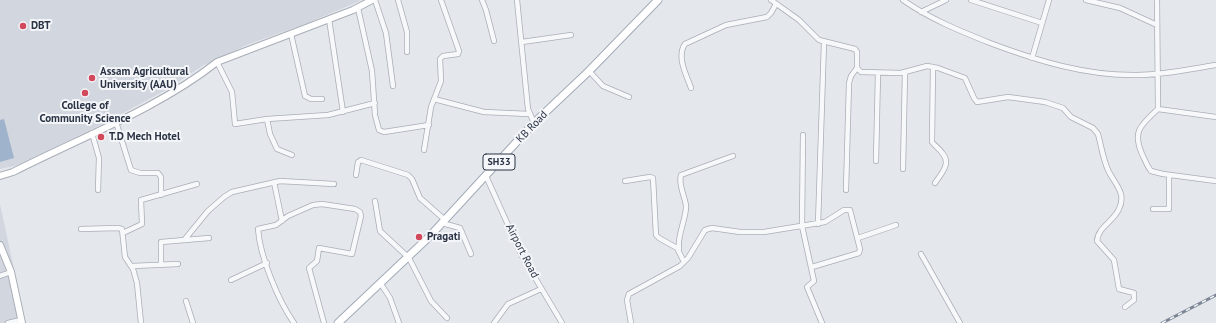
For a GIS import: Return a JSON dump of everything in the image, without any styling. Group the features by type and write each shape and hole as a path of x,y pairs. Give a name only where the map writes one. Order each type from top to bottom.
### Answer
{"main road":[{"path":"0,176 13,172 145,108 202,74 217,62 358,8 374,0"},
{"name":"KB Road","path":"338,323 409,258 534,123 589,71 658,0"},
{"path":"0,245 11,272 21,322"}],"street":[{"path":"374,0 386,33 392,86"},
{"path":"398,0 407,32 406,52"},
{"path":"424,150 430,125 431,107 441,81 440,59 443,56 458,54 459,51 441,0"},
{"path":"482,0 494,41"},
{"path":"517,0 529,114 534,123"},
{"path":"771,0 799,20 816,38 824,42 855,49 857,52 857,68 851,76 849,83 846,190"},
{"path":"903,0 921,12 952,28 1032,58 1060,66 1090,72 1119,75 1158,74 1216,65"},
{"path":"921,12 946,0"},
{"path":"972,0 1042,23"},
{"path":"1032,58 1049,0"},
{"path":"1086,0 1120,8 1157,25"},
{"path":"1157,0 1158,109 1141,126 1138,132 1137,143 1151,171 1169,175 1216,181"},
{"path":"691,88 682,58 682,51 685,44 726,25 767,17 776,4"},
{"path":"358,8 372,71 378,129 380,132 430,125"},
{"path":"329,19 343,112"},
{"path":"291,34 305,96 311,99 322,99"},
{"path":"522,42 571,35"},
{"path":"818,224 824,42"},
{"path":"217,62 232,92 234,123 239,124 267,119 343,112 375,103"},
{"path":"857,68 861,72 878,73 905,72 921,67 933,67 965,78 977,102 1008,97 1038,101 1063,108 1071,117 1097,131 1108,170 1120,189 1122,200 1116,214 1099,231 1097,241 1114,260 1119,289 1134,292 1134,300 1125,307"},
{"path":"933,67 932,142 945,155 946,161 945,169 935,183"},
{"path":"589,71 603,86 628,96"},
{"path":"903,169 905,72"},
{"path":"876,162 878,73"},
{"path":"434,99 480,111 529,114"},
{"path":"1158,109 1216,117"},
{"path":"267,119 270,134 277,149 292,155"},
{"path":"116,122 131,170 140,173 158,173 161,177 161,195"},
{"path":"92,133 99,158 98,190"},
{"path":"803,136 802,226 814,281 808,285 808,289 822,323"},
{"path":"684,262 679,249 679,236 684,222 686,208 681,175 733,156"},
{"path":"356,175 358,162 361,160 408,175 412,179 420,198 443,222 460,228 471,254"},
{"path":"1153,209 1169,209 1169,175"},
{"name":"Airport Road","path":"486,176 522,256 562,323"},
{"path":"625,181 652,177 656,235 679,249"},
{"path":"184,239 208,211 227,194 274,182 285,181 334,184"},
{"path":"274,182 282,221"},
{"path":"123,233 142,224 141,200 198,184"},
{"path":"375,201 380,231 409,258 431,301 447,318"},
{"path":"294,323 281,302 266,263 258,229 276,225 302,210 317,204 360,212 361,223 352,254 319,248 316,261 309,268 324,323"},
{"path":"631,323 627,300 629,294 675,270 684,262 702,232 708,228 755,233 818,224 829,220 848,209 851,212 860,251 857,254 812,267"},
{"path":"858,238 896,225"},
{"path":"82,229 122,229 125,257 132,266 138,290 141,323"},
{"path":"161,264 160,242 209,238"},
{"path":"921,254 960,323"},
{"path":"230,280 266,263"},
{"path":"132,266 178,264"},
{"path":"0,276 11,272"},
{"path":"381,284 390,298 399,323"},
{"path":"494,323 508,304 541,289"},
{"path":"186,301 192,323"},
{"path":"8,323 21,322"}],"shaded area":[{"name":"Assam Agricultural University (AAU)","path":"0,0 360,1 305,24 249,44 204,65 164,91 114,118 23,164 0,169"},
{"path":"0,204 17,283 24,323 0,323"}],"water":[{"path":"4,119 14,158 0,162 0,120"}],"railway":[{"path":"1162,323 1216,295"}],"place":[{"name":"DBT","path":"23,26"},
{"name":"Assam Agricultural University (AAU)","path":"92,78"},
{"name":"College of Community Science","path":"85,93"},
{"name":"T.D Mech Hotel","path":"101,137"},
{"name":"Pragati","path":"419,237"}]}
